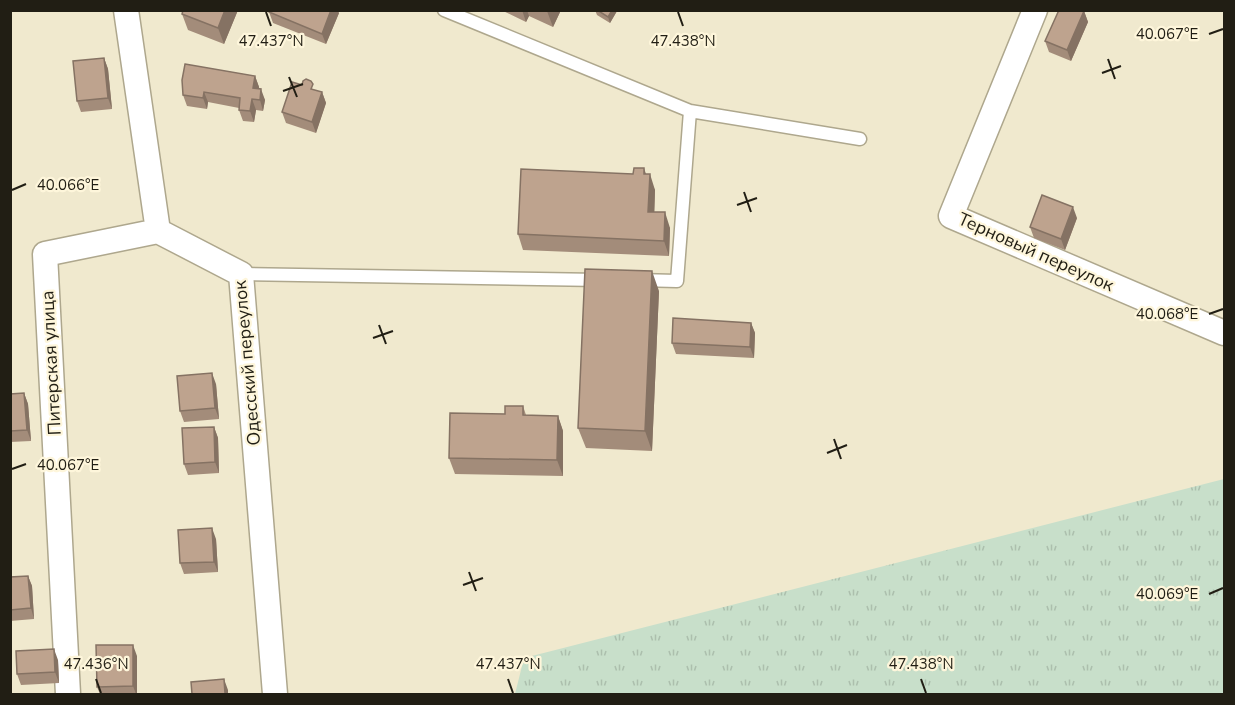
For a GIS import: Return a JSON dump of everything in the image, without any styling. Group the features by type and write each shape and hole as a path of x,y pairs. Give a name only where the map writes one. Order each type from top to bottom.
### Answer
{"street":[{"path":"126,10 158,231"},
{"name":"Терновый переулок","path":"1035,10 951,216 1224,333"},
{"name":"Одесский переулок","path":"158,231 241,273 275,694"},
{"name":"Питерская улица","path":"69,694 45,254 158,231"}],"lane":[{"path":"444,10 690,111 860,140"},
{"path":"630,280 677,281 690,111"},
{"path":"241,273 606,280"}],"green space":[{"path":"1224,479 1224,694 515,694 524,658"}],"building":[{"path":"183,10 225,10 218,28 182,14"},
{"path":"269,10 331,10 322,34 269,12"},
{"path":"597,10 612,10 608,17"},
{"path":"1059,10 1084,11 1067,50 1045,41"},
{"path":"104,58 108,98 77,101 73,61"},
{"path":"185,64 255,76 253,88 261,89 260,100 252,99 250,111 239,110 240,98 204,92 203,98 183,95 182,80"},
{"path":"306,79 313,84 311,89 322,92 312,122 282,112 292,82 302,85"},
{"path":"634,168 644,168 644,174 650,174 648,212 665,212 664,241 518,234 521,169 633,174"},
{"path":"1042,195 1073,207 1061,239 1030,227"},
{"path":"585,269 652,271 645,431 578,428"},
{"path":"673,318 751,323 750,347 672,343"},
{"path":"212,373 215,408 180,411 177,376"},
{"path":"24,393 27,430 10,431 10,394"},
{"path":"505,406 523,406 523,415 558,416 557,460 449,458 450,413 505,414"},
{"path":"214,427 215,462 184,464 182,428"},
{"path":"212,528 214,562 180,563 178,530"},
{"path":"28,576 31,608 10,610 10,577"},
{"path":"96,645 133,645 133,686 97,687"},
{"path":"54,649 55,672 17,674 16,651"},
{"path":"224,679 225,694 192,694 191,682"}]}
